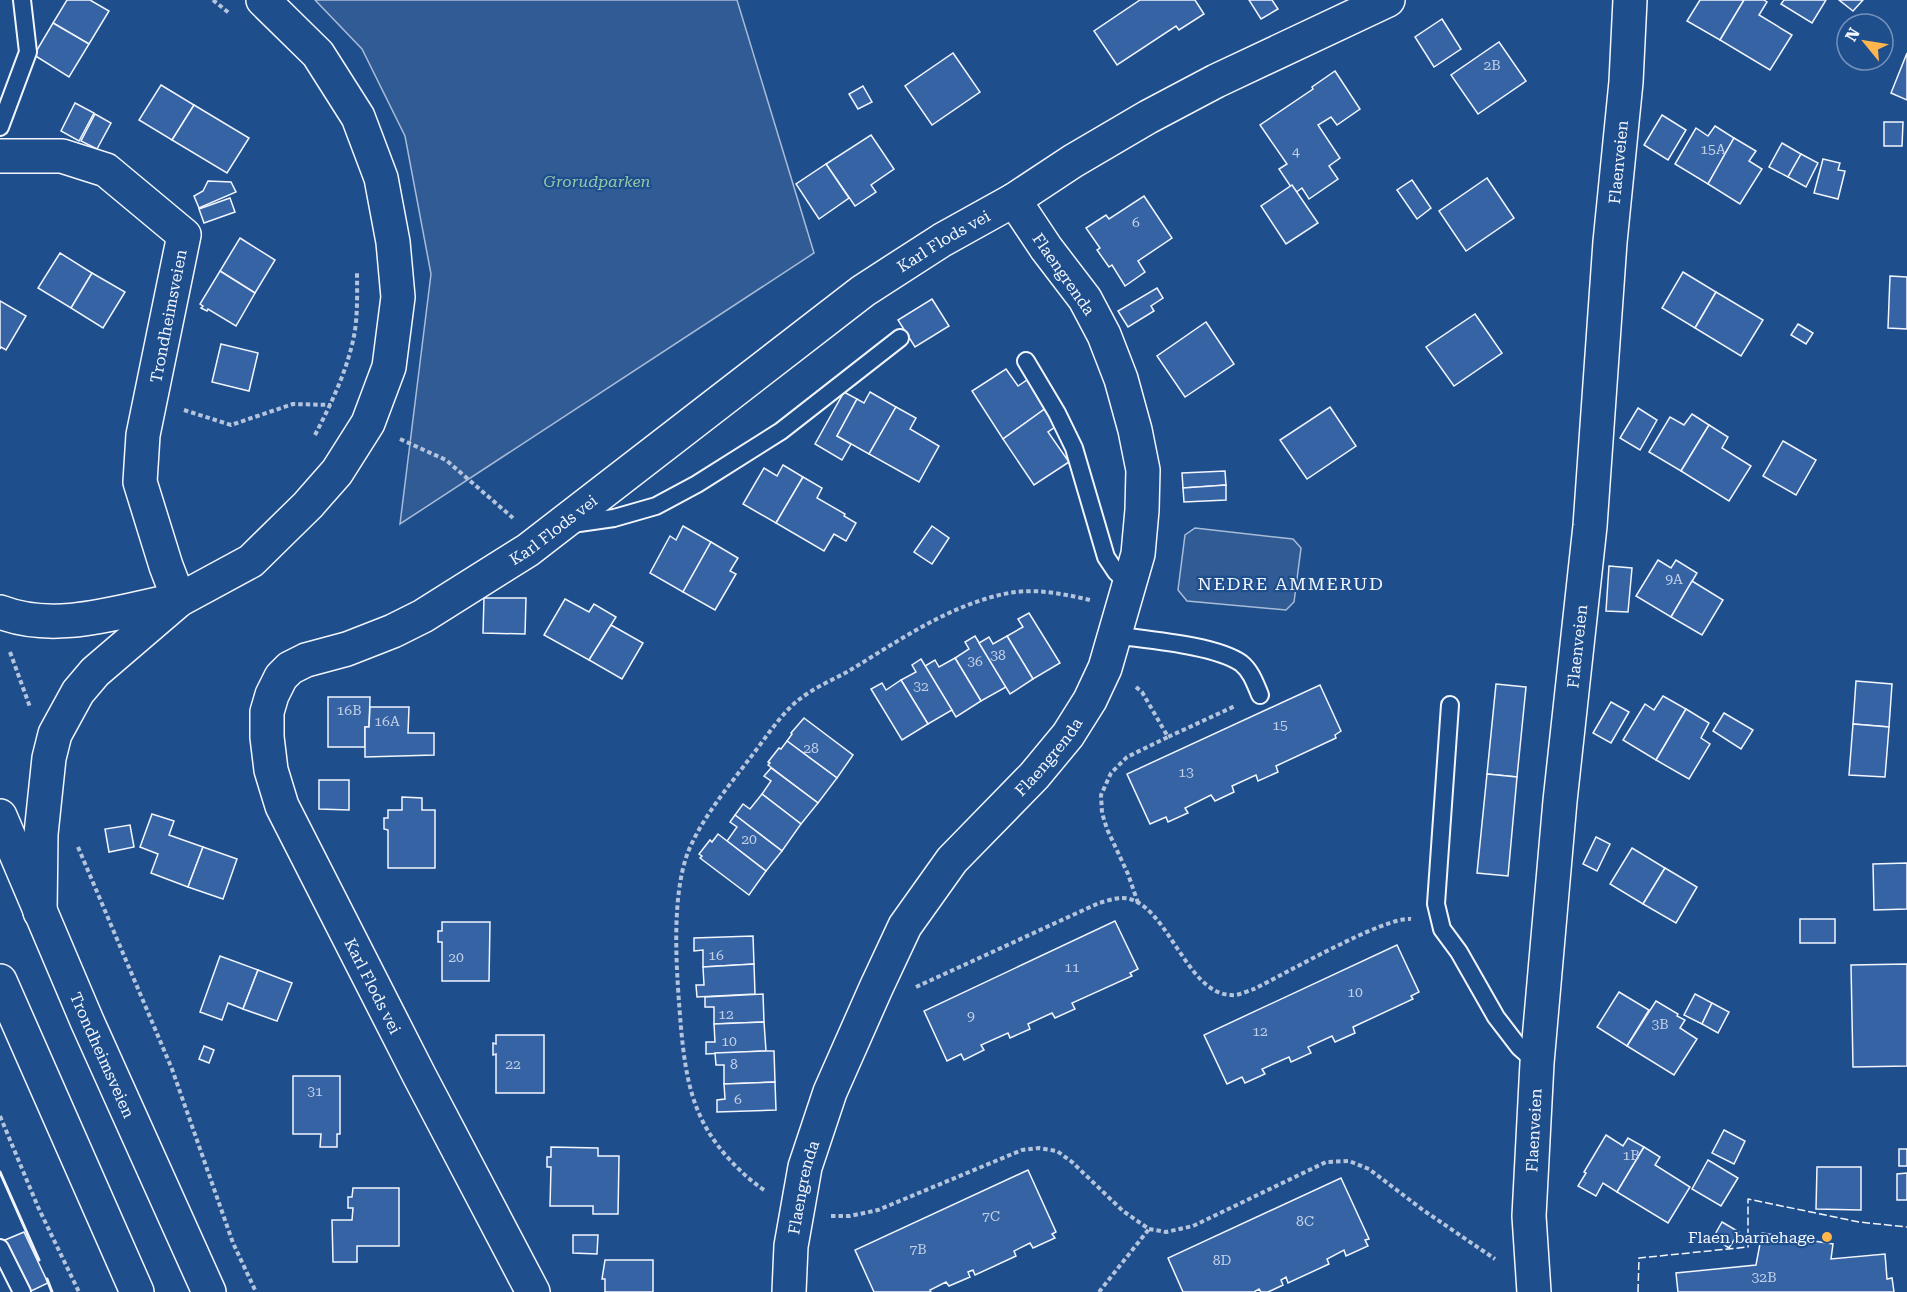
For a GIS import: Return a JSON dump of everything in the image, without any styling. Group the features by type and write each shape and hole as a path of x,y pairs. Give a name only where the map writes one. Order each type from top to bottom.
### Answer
{"main road":[{"path":"40,912 41,834 49,758 55,734 78,692 95,672 179,600 251,561 308,506 337,472 368,423 389,367 398,297 393,242 381,178 358,117 318,54 263,0"},
{"name":"Karl Flods vei","path":"533,1292 282,806 271,770 267,737 267,712 272,694 281,677 290,668 306,660 347,650 423,616 551,534 689,424 863,291 942,240 1206,86 1389,0"},
{"name":"Flaenveien","path":"1533,1288 1529,1216 1537,1063 1560,801 1590,526 1611,242 1626,82 1630,0"},
{"name":"Trondheimsveien","path":"0,156 62,156 106,170 184,235 143,435 140,482 179,600"},
{"name":"Flaengrenda","path":"789,1292 792,1246 805,1167 830,1092 905,926 952,860 1034,776 1068,735 1090,700 1105,668 1138,554 1143,470 1121,379 1104,335 1085,299 1046,248 1014,200"},
{"path":"0,612 42,622 68,621 179,600"},
{"name":"Trondheimsveien","path":"0,816 87,1021 209,1292"},
{"path":"0,981 137,1292"}],"lane":[{"path":"0,127 28,52 22,0"},
{"path":"551,534 656,506 697,484 781,431 900,338"},
{"path":"1026,361 1057,413 1074,448 1106,557 1116,572 1122,609 1242,664 1252,675 1260,695"},
{"path":"1450,705 1436,886 1436,904 1442,929 1459,952 1496,1017 1519,1047 1537,1063"},
{"path":"0,1248 21,1292"}],"path":[{"path":"213,0 235,18"},
{"path":"315,435 331,405 342,377 354,335 357,266"},
{"path":"151,399 231,425 293,404 331,405"},
{"path":"397,437 446,460 551,534"},
{"path":"1122,609 1067,595 1034,591 1009,593 983,600 946,615 798,700 782,717 702,825 688,853 677,896 678,987 687,1072 697,1111 713,1142 750,1181 797,1210 824,1216 850,1216 878,1210 1022,1150 1039,1148 1057,1151 1072,1161 1123,1211 1149,1229 1166,1232 1193,1226 1326,1162 1349,1161 1369,1169 1533,1288"},
{"path":"8,648 33,714"},
{"path":"1105,668 1124,678 1142,692 1168,737"},
{"path":"1138,903 1102,813 1101,795 1111,773 1126,757 1260,695"},
{"path":"76,844 172,1069 233,1243 256,1292"},
{"path":"876,988 898,991 919,987 1099,903 1123,897 1138,903 1158,920 1200,980 1215,991 1232,996 1254,989 1373,928 1394,921 1405,918 1424,920 1442,929"},
{"path":"0,1116 38,1207 79,1292"},
{"path":"1100,1292 1149,1229"}],"green space":[{"name":"Grorudparken","path":"315,0 737,0 814,253 400,524 431,274 405,136 362,49"},
{"path":"1195,528 1293,539 1301,548 1294,602 1286,610 1187,601 1178,590 1185,535"}],"building":[{"path":"67,0 90,0 109,11 89,44 53,23"},
{"path":"1140,0 1195,0 1204,14 1179,30 1176,26 1117,65 1094,31"},
{"path":"1249,0 1272,0 1278,9 1261,19"},
{"path":"1700,0 1744,0 1720,40 1687,21"},
{"path":"1744,0 1767,2 1759,15 1792,35 1770,70 1720,40"},
{"path":"1784,0 1826,0 1812,23 1781,4"},
{"path":"1839,0 1863,0 1853,11"},
{"path":"1442,19 1461,49 1434,67 1415,37"},
{"path":"53,23 89,44 69,77 34,55"},
{"path":"1499,42 1526,81 1478,114 1451,75"},
{"path":"953,53 980,92 932,125 905,86"},
{"path":"1907,53 1907,100 1891,93"},
{"path":"1335,71 1360,109 1337,125 1331,117 1318,125 1340,158 1329,166 1338,179 1309,199 1302,188 1295,193 1279,169 1287,164 1260,125"},
{"path":"161,85 194,105 172,140 139,120"},
{"path":"863,86 872,102 858,109 849,94"},
{"path":"75,103 94,113 79,141 61,131"},
{"path":"194,105 249,138 227,173 172,140"},
{"path":"95,114 111,123 97,149 81,141"},
{"path":"1662,115 1686,130 1668,160 1644,145"},
{"path":"1884,122 1903,122 1902,146 1884,146"},
{"path":"1715,126 1734,138 1708,184 1675,164 1696,128 1708,136"},
{"path":"871,135 894,169 871,185 876,192 855,206 826,164"},
{"path":"1734,138 1756,151 1749,161 1762,169 1740,204 1708,184"},
{"path":"1782,143 1801,154 1788,177 1769,167"},
{"path":"1801,154 1818,163 1806,187 1788,177"},
{"path":"1823,159 1840,163 1838,170 1845,171 1838,199 1814,193"},
{"path":"826,164 849,198 819,219 796,184"},
{"path":"1487,178 1514,218 1466,251 1439,211"},
{"path":"1412,180 1431,208 1417,219 1397,190"},
{"path":"208,181 231,182 236,192 199,208 194,196 203,191"},
{"path":"1292,185 1318,223 1286,244 1261,206"},
{"path":"1144,196 1172,238 1138,261 1145,272 1125,286 1112,265 1109,267 1097,250 1100,248 1086,228 1106,215 1109,219"},
{"path":"230,198 235,212 204,223 199,209"},
{"path":"240,238 275,260 255,293 220,271"},
{"path":"60,253 92,273 71,308 38,288"},
{"path":"220,271 255,293 236,326 208,309 207,311 201,308 203,306 200,304"},
{"path":"1683,272 1716,292 1695,328 1662,308"},
{"path":"92,273 125,292 103,328 71,308"},
{"path":"1890,276 1907,277 1907,329 1888,328"},
{"path":"1157,288 1163,298 1151,306 1154,311 1128,327 1118,311"},
{"path":"1716,292 1763,320 1741,356 1695,328"},
{"path":"932,299 949,326 915,347 898,320"},
{"path":"0,301 26,316 6,350 1,347 0,349"},
{"path":"1475,314 1502,353 1454,386 1426,347"},
{"path":"1206,322 1234,364 1185,397 1157,356"},
{"path":"1798,324 1813,333 1806,344 1791,335"},
{"path":"221,344 258,353 249,391 212,382"},
{"path":"1006,369 1018,386 1027,380 1046,408 1003,439 972,391"},
{"path":"844,392 857,399 837,436 851,444 842,460 815,444"},
{"path":"870,392 896,407 869,454 837,436 857,399 864,403"},
{"path":"896,407 916,418 910,429 939,446 919,482 869,454"},
{"path":"1330,407 1356,446 1307,479 1280,440"},
{"path":"1046,408 1058,425 1048,432 1069,462 1034,485 1003,439"},
{"path":"1638,408 1657,420 1640,450 1620,438"},
{"path":"1692,414 1709,425 1681,471 1649,452 1670,417 1684,425"},
{"path":"1709,425 1728,437 1722,448 1751,466 1729,501 1681,471"},
{"path":"1783,441 1816,460 1796,495 1763,476"},
{"path":"783,465 803,477 776,523 743,504 764,468 777,476"},
{"path":"1225,471 1226,485 1183,488 1182,473"},
{"path":"803,477 822,488 817,498 856,523 846,541 834,534 824,551 776,523"},
{"path":"1226,485 1226,500 1184,502 1183,488"},
{"path":"683,526 711,542 683,592 650,573 670,536 676,540"},
{"path":"932,526 949,538 932,564 914,552"},
{"path":"711,542 738,558 730,571 736,574 715,610 683,592"},
{"path":"1658,560 1671,568 1676,560 1697,573 1671,617 1636,596"},
{"path":"1609,566 1632,568 1628,612 1606,611"},
{"path":"1692,581 1723,600 1702,635 1671,617"},
{"path":"484,598 526,598 525,634 483,633"},
{"path":"565,599 589,612 594,604 616,617 589,660 544,635"},
{"path":"1029,613 1060,663 1033,679 1007,636 1023,627 1018,619"},
{"path":"611,625 643,643 622,679 589,660"},
{"path":"975,636 1006,687 981,701 955,658 969,649 965,642"},
{"path":"1007,636 1033,679 1010,694 979,643 989,637 993,644"},
{"path":"955,658 981,701 956,717 925,666 935,660 939,667"},
{"path":"921,659 952,710 928,724 901,680 916,672 912,665"},
{"path":"901,680 928,724 902,740 871,689 882,683 886,690"},
{"path":"1856,681 1892,684 1889,727 1853,724"},
{"path":"1496,684 1526,687 1517,777 1487,774"},
{"path":"1320,685 1341,731 1335,735 1336,738 1276,766 1278,772 1258,781 1256,775 1232,786 1234,792 1215,801 1211,795 1185,808 1188,813 1168,822 1166,817 1150,824 1127,774"},
{"path":"1663,696 1686,709 1656,760 1623,740 1645,704 1654,710"},
{"path":"328,697 370,697 369,727 365,727 365,747 328,747"},
{"path":"1611,702 1629,712 1611,743 1593,733"},
{"path":"370,707 409,707 408,733 434,733 434,755 365,757 365,727 369,727"},
{"path":"1686,709 1709,723 1701,738 1710,744 1689,779 1656,760"},
{"path":"1724,713 1753,730 1741,749 1713,731"},
{"path":"804,718 853,755 837,778 787,741"},
{"path":"1853,724 1889,727 1885,777 1849,775"},
{"path":"787,741 837,778 818,803 768,765 779,748 781,749"},
{"path":"771,768 818,803 801,824 762,794 771,781 764,776"},
{"path":"1487,774 1517,777 1508,876 1477,873"},
{"path":"319,780 349,780 349,810 319,809"},
{"path":"762,794 801,824 782,851 735,815 743,804 750,809"},
{"path":"402,797 422,798 422,810 435,810 435,868 388,868 388,830 384,829 384,818 388,818 388,810 402,810"},
{"path":"152,814 174,821 169,835 203,847 188,887 151,873 158,854 140,847"},
{"path":"735,815 782,851 766,871 727,841 737,827 730,822"},
{"path":"130,825 134,847 109,852 105,829"},
{"path":"718,834 766,871 749,895 700,858 702,856 699,854"},
{"path":"1596,837 1610,844 1597,871 1583,864"},
{"path":"203,847 237,859 223,899 188,887"},
{"path":"1632,848 1665,868 1643,904 1610,884"},
{"path":"1907,863 1907,909 1874,910 1873,864"},
{"path":"1665,868 1697,887 1676,923 1643,904"},
{"path":"1800,919 1835,919 1835,943 1800,943"},
{"path":"1115,921 1138,969 1130,973 1132,976 1072,1003 1075,1009 1055,1018 1052,1013 1028,1024 1030,1029 1010,1038 1008,1033 981,1045 984,1050 964,1060 961,1054 947,1061 924,1011"},
{"path":"442,922 490,922 489,981 442,981 442,942 438,942 438,931 442,931"},
{"path":"753,936 754,964 703,967 703,950 694,951 694,938"},
{"path":"1397,945 1419,992 1411,996 1413,999 1353,1027 1355,1033 1335,1042 1332,1036 1308,1047 1311,1053 1291,1062 1289,1057 1262,1069 1265,1074 1245,1083 1242,1077 1227,1084 1204,1035"},
{"path":"220,956 258,970 243,1009 228,1003 222,1020 200,1012"},
{"path":"754,964 755,994 697,997 696,985 704,985 703,967"},
{"path":"1907,964 1907,1066 1853,1067 1851,965"},
{"path":"258,970 292,983 277,1021 243,1009"},
{"path":"1619,992 1649,1010 1627,1046 1597,1027"},
{"path":"763,994 764,1022 714,1024 714,1007 705,1007 705,997"},
{"path":"1695,994 1712,1003 1702,1024 1684,1015"},
{"path":"1656,1001 1685,1020 1680,1028 1697,1039 1674,1075 1627,1046"},
{"path":"1712,1003 1729,1012 1718,1033 1702,1024"},
{"path":"764,1022 766,1051 706,1054 706,1042 715,1042 714,1024"},
{"path":"496,1035 544,1035 544,1093 496,1093 496,1054 493,1055 493,1043 496,1044"},
{"path":"204,1046 214,1050 209,1063 199,1059"},
{"path":"774,1051 775,1082 724,1084 724,1065 716,1065 715,1053"},
{"path":"293,1076 340,1076 340,1134 337,1134 337,1147 320,1147 321,1134 293,1134"},
{"path":"775,1082 776,1110 717,1112 717,1100 725,1099 724,1084"},
{"path":"1724,1130 1745,1141 1734,1164 1712,1153"},
{"path":"1606,1135 1623,1146 1628,1138 1644,1147 1617,1192 1603,1183 1596,1196 1578,1186"},
{"path":"551,1147 598,1148 598,1156 619,1156 618,1214 593,1214 593,1206 550,1206 551,1167 547,1167 547,1157 551,1157"},
{"path":"1644,1147 1660,1157 1655,1165 1690,1187 1668,1223 1617,1192"},
{"path":"1899,1149 1907,1149 1907,1166 1899,1166"},
{"path":"1708,1160 1738,1178 1721,1206 1692,1189"},
{"path":"1817,1167 1861,1167 1861,1210 1816,1209"},
{"path":"1028,1170 1056,1232 1052,1234 1055,1238 1033,1248 1030,1243 1014,1251 1016,1256 975,1275 973,1270 968,1272 970,1277 949,1286 946,1282 930,1290 931,1292 874,1292 855,1250"},
{"path":"1907,1173 1907,1200 1897,1200 1897,1174"},
{"path":"1341,1178 1369,1239 1365,1240 1368,1246 1346,1256 1344,1250 1327,1259 1329,1264 1288,1283 1286,1277 1281,1280 1283,1285 1268,1292 1261,1292 1259,1289 1254,1292 1183,1292 1168,1258"},
{"path":"353,1188 399,1188 399,1246 357,1246 357,1262 333,1262 332,1220 352,1220 353,1208 348,1208 348,1197 352,1197"},
{"path":"1722,1222 1739,1232 1729,1248 1713,1238"},
{"path":"24,1232 48,1283 29,1292 5,1240"},
{"path":"1762,1233 1833,1244 1831,1259 1885,1254 1887,1279 1892,1278 1894,1292 1678,1292 1676,1273 1756,1265"},
{"path":"573,1235 598,1235 597,1254 573,1253"},
{"path":"605,1260 653,1260 653,1292 605,1292 605,1279 602,1279"}],"fence":[{"path":"1638,1292 1639,1258 1748,1247 1748,1199 1859,1222 1907,1227"}],"wall":[{"path":"0,1172 39,1260"},
{"path":"47,1279 52,1292"}],"place":[{"name":"Flaen barnehage","path":"1827,1237"}],"district":[{"name":"NEDRE AMMERUD","path":"1291,584"}]}
